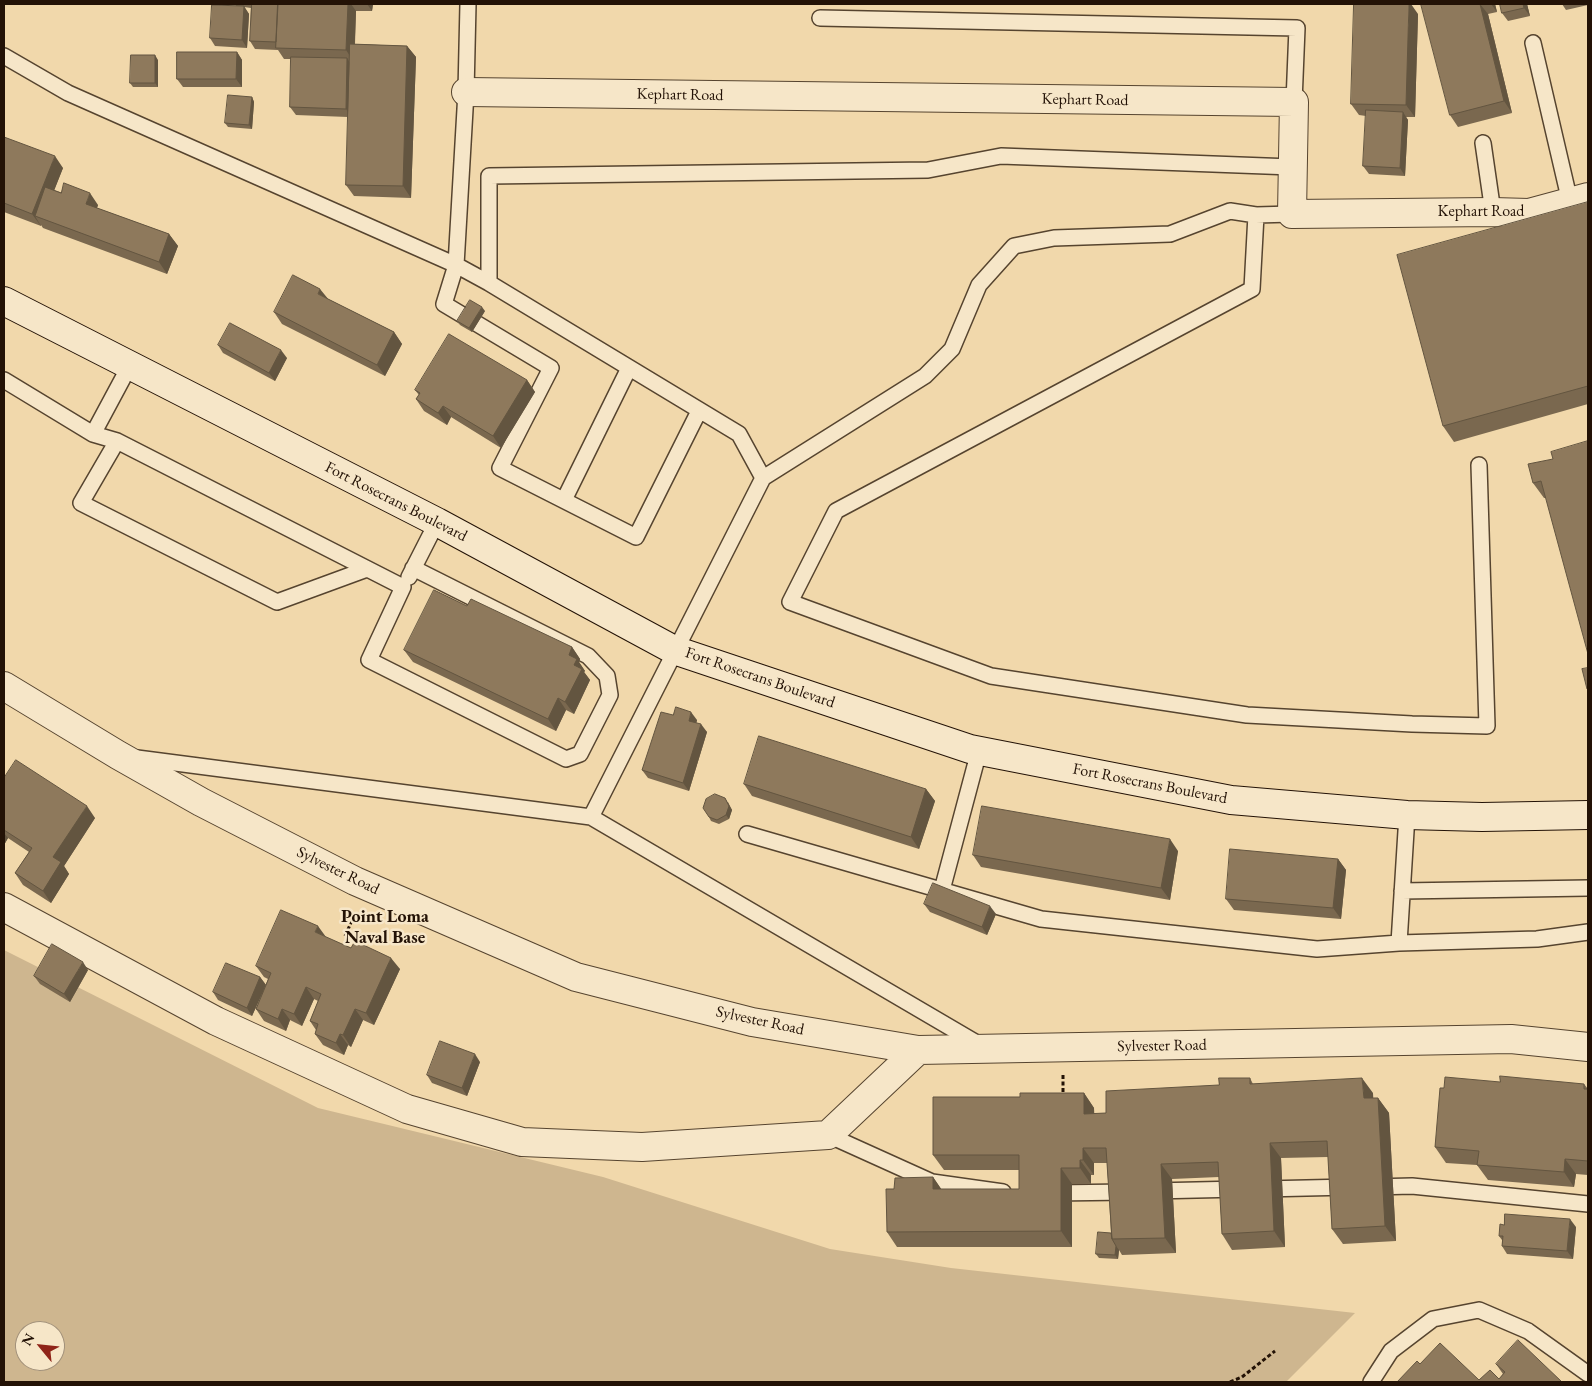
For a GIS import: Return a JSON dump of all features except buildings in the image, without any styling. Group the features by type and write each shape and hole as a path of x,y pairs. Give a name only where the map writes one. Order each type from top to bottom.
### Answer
{"street":[{"name":"Kephart Road","path":"466,92 1294,102"},
{"path":"1292,214 1294,102"},
{"name":"Kephart Road","path":"1292,214 1529,213 1579,199"},
{"name":"Fort Rosecrans Boulevard","path":"4,301 437,522 674,650 970,749 1231,800 1407,815 1482,817 1588,815"},
{"name":"Sylvester Road","path":"4,686 200,802 355,881 576,977 752,1022 918,1050 1511,1038 1588,1047"},
{"path":"4,907 216,1021 407,1109 522,1142 642,1147 828,1135 918,1050"}],"lane":[{"path":"468,4 466,92 456,266 444,304 551,368 500,468 636,537 699,410"},
{"path":"820,18 1297,28 1294,102"},
{"path":"1533,43 1579,199"},
{"path":"4,56 68,93 456,266 489,283 739,434 763,478"},
{"path":"1483,144 1493,212"},
{"path":"489,283 489,176 928,170 1001,156 1292,167"},
{"path":"591,817 674,650 763,478 925,376 952,349 979,285 1014,246 1054,238 1170,234 1230,211 1256,215 1292,214"},
{"path":"1256,215 1252,289 836,511 790,602 991,676 1247,715 1487,726 1479,465"},
{"path":"93,434 130,365"},
{"path":"564,500 629,368"},
{"path":"4,380 93,434 117,440 403,587"},
{"path":"117,440 80,503 277,602 367,569"},
{"path":"413,568 588,656 607,676 610,695 580,754 566,759 369,660 403,587 437,522"},
{"path":"942,890 980,751"},
{"path":"118,755 591,817 986,1049"},
{"path":"1398,942 1407,815"},
{"path":"747,834 1041,919 1317,949 1398,942 1537,939 1588,932"},
{"path":"1402,891 1588,888"},
{"path":"828,1135 932,1182 1020,1194"},
{"path":"1039,1193 1412,1186 1588,1204"},
{"path":"1371,1382 1391,1351 1433,1319 1479,1310 1528,1331 1588,1374"}],"path":[{"path":"1230,1382 1242,1377 1275,1351"}],"shaded area":[{"path":"4,950 318,1108 603,1177 830,1249 951,1268 1355,1313 1286,1382 4,1382"}],"district":[{"name":"Point Loma Naval Base","path":"385,928"}]}
